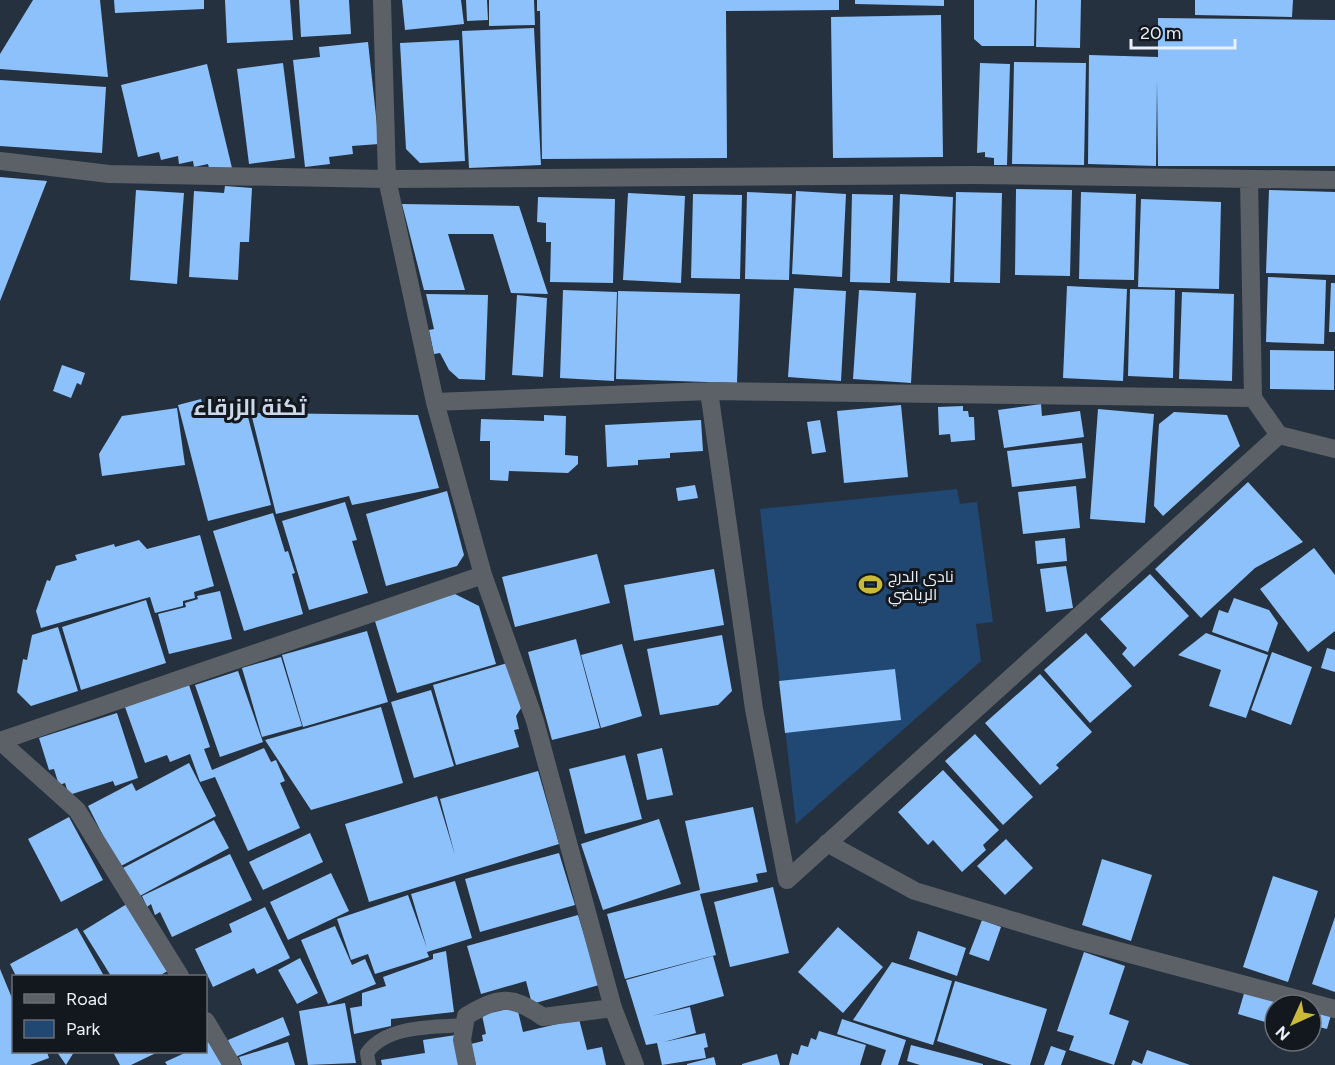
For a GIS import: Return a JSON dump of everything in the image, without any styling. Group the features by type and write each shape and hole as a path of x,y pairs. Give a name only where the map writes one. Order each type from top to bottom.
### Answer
{"street":[{"path":"382,0 387,179 435,402 483,575 535,721 589,910 613,1008 635,1065"},
{"path":"0,161 108,174 387,179 961,175 1335,180"},
{"path":"1249,179 1253,398 1279,435 1335,449"},
{"path":"435,402 709,391 1253,398"},
{"path":"709,391 754,709 787,880 1279,435"},
{"path":"179,975 77,810 0,741 483,575"},
{"path":"828,843 915,891 1074,939 1335,1009"},
{"path":"468,1065 462,1040 466,1016 492,1000 522,1002 543,1017 613,1008"},
{"path":"207,1023 232,1065"}],"lane":[{"path":"369,1065 367,1053 372,1046 387,1037 435,1027 465,1025"}],"green space":[{"name":"نادي الدرج الرياضي","path":"957,489 960,504 977,502 993,622 976,624 981,661 796,824 760,509"}],"building":[{"path":"33,0 100,0 108,77 0,69 0,54"},
{"path":"114,0 204,0 204,9 115,13"},
{"path":"225,0 290,0 293,40 227,43"},
{"path":"299,0 349,0 351,34 301,37"},
{"path":"402,0 461,0 464,24 405,30"},
{"path":"466,0 487,0 488,20 467,21"},
{"path":"489,0 534,0 535,25 489,26"},
{"path":"537,0 839,0 839,10 726,11 727,158 542,159 540,11 537,11"},
{"path":"855,0 944,0 944,6 855,4"},
{"path":"974,0 1035,0 1034,46 982,46 974,39"},
{"path":"1037,0 1081,0 1080,48 1036,47"},
{"path":"1195,0 1293,0 1292,17 1195,15"},
{"path":"941,15 943,157 833,158 831,17"},
{"path":"1158,18 1335,20 1335,166 1158,166 1157,80 1156,166 1088,164 1089,55 1158,57"},
{"path":"534,28 541,165 469,168 462,31"},
{"path":"459,40 465,161 420,163 406,149 400,43"},
{"path":"368,42 379,144 352,146 353,154 329,157 330,164 305,167 293,60 320,57 319,47"},
{"path":"1014,62 1086,63 1084,165 1012,164"},
{"path":"283,63 295,158 249,164 237,69"},
{"path":"980,63 1010,64 1007,165 994,165 994,158 985,157 985,152 977,153"},
{"path":"207,64 232,168 210,172 208,164 194,167 193,161 179,164 178,156 161,160 159,152 138,157 121,85"},
{"path":"0,80 106,87 102,153 0,146"},
{"path":"0,177 47,181 0,301"},
{"path":"225,186 252,188 249,242 240,242 238,280 189,277 194,191 224,193"},
{"path":"1016,189 1072,190 1070,276 1015,275"},
{"path":"136,190 184,193 177,284 130,280"},
{"path":"1269,190 1335,192 1335,275 1266,273"},
{"path":"796,191 846,194 842,277 792,274"},
{"path":"747,192 792,194 789,280 745,279"},
{"path":"956,192 1002,193 1000,283 954,282"},
{"path":"1081,192 1136,194 1134,280 1079,279"},
{"path":"628,193 685,196 681,283 623,280"},
{"path":"693,194 742,195 740,279 691,278"},
{"path":"852,194 893,195 890,283 850,282"},
{"path":"900,194 953,197 950,283 897,281"},
{"path":"538,197 615,199 613,283 550,282 551,242 546,242 546,223 537,222"},
{"path":"1141,199 1221,202 1219,289 1138,287"},
{"path":"402,204 519,206 548,294 511,293 493,234 448,234 465,290 424,290"},
{"path":"1268,277 1326,280 1324,344 1266,342"},
{"path":"1331,283 1335,283 1335,332 1329,332"},
{"path":"1067,286 1127,289 1123,381 1063,378"},
{"path":"794,288 846,291 841,381 788,377"},
{"path":"1130,289 1175,290 1173,378 1128,376"},
{"path":"563,290 617,292 614,381 560,378"},
{"path":"859,290 916,293 911,383 853,379"},
{"path":"618,291 740,294 737,383 616,379"},
{"path":"1182,292 1234,294 1232,381 1179,379"},
{"path":"426,294 488,295 485,380 459,379 449,370 440,353 434,354 429,330 434,329"},
{"path":"517,295 547,298 543,377 512,375"},
{"path":"1270,350 1334,351 1334,390 1270,389"},
{"path":"62,365 85,373 81,385 77,383 71,398 53,391"},
{"path":"201,399 205,416 224,411 227,423 248,417 271,505 208,521 178,405"},
{"path":"1041,404 1042,416 1080,411 1084,437 1004,448 998,410"},
{"path":"901,405 908,477 844,483 837,411"},
{"path":"963,406 963,411 968,411 969,417 974,417 975,440 951,442 950,434 939,435 938,407"},
{"path":"177,408 185,465 102,476 99,454 122,416"},
{"path":"1098,409 1154,414 1145,523 1090,519"},
{"path":"1174,412 1227,415 1240,446 1163,516 1154,506 1159,424"},
{"path":"251,413 418,415 439,488 352,505 349,496 276,514"},
{"path":"544,415 566,416 565,455 578,456 578,464 568,473 509,471 508,481 490,480 490,441 480,441 481,419 544,421"},
{"path":"701,420 703,451 670,453 670,458 638,460 638,465 607,467 605,425"},
{"path":"820,420 826,452 812,454 807,422"},
{"path":"1082,443 1086,478 1012,487 1007,451"},
{"path":"1248,482 1303,542 1255,568 1201,618 1155,569"},
{"path":"695,485 698,498 678,501 676,488"},
{"path":"1076,486 1080,528 1023,534 1018,492"},
{"path":"447,491 464,555 457,566 386,586 366,514"},
{"path":"345,502 357,540 352,541 368,593 309,610 282,521"},
{"path":"273,513 285,552 288,551 295,573 292,574 303,614 244,631 213,531"},
{"path":"200,535 214,586 194,592 195,598 183,601 183,606 155,613 150,597 41,628 36,611 47,580 50,581 56,566 77,560 75,555 114,544 115,547 139,540 147,549"},
{"path":"1065,538 1067,561 1037,564 1035,541"},
{"path":"1314,548 1335,575 1335,631 1308,652 1260,589"},
{"path":"597,554 610,603 515,627 502,577"},
{"path":"1066,566 1073,608 1046,612 1040,569"},
{"path":"714,569 724,625 634,641 624,585"},
{"path":"1150,574 1189,616 1134,667 1122,654 1127,648 1100,619"},
{"path":"220,591 232,639 169,654 158,614 186,607 185,603 198,599 197,596"},
{"path":"455,594 479,606 496,664 397,693 374,618"},
{"path":"1234,598 1269,610 1278,623 1268,652 1212,632 1219,610 1228,613"},
{"path":"146,600 166,663 81,690 62,627"},
{"path":"58,627 78,691 31,706 17,692 23,659 27,660 32,635"},
{"path":"367,631 388,702 303,727 282,655"},
{"path":"1086,633 1132,686 1090,723 1044,670"},
{"path":"1206,633 1268,655 1246,718 1209,706 1221,670 1178,655"},
{"path":"722,635 732,691 718,705 660,715 647,649"},
{"path":"576,639 600,728 552,740 528,652"},
{"path":"622,644 642,716 601,728 581,655"},
{"path":"1327,648 1335,650 1335,672 1321,668"},
{"path":"1272,652 1312,667 1291,725 1251,710"},
{"path":"281,657 302,726 262,737 242,668"},
{"path":"511,662 521,708 516,716 519,729 514,730 519,747 456,765 433,685"},
{"path":"895,669 901,720 785,733 779,681"},
{"path":"238,671 263,742 220,757 195,685"},
{"path":"1040,674 1092,732 1056,765 1059,768 1040,785 985,723"},
{"path":"189,685 210,747 204,749 212,770 264,748 271,762 276,760 285,781 280,783 300,828 248,851 215,777 200,782 190,754 170,762 167,755 145,763 125,707"},
{"path":"431,690 454,766 414,778 391,702"},
{"path":"381,707 403,783 311,810 265,740"},
{"path":"117,713 138,778 115,786 113,781 69,795 65,783 59,785 54,769 49,770 39,738"},
{"path":"975,734 1033,797 1003,825 945,761"},
{"path":"662,748 673,795 647,800 637,754"},
{"path":"625,755 642,819 585,834 569,769"},
{"path":"189,763 216,816 119,867 88,806 132,783 136,791"},
{"path":"943,770 999,830 983,845 986,850 962,872 933,840 928,845 898,812"},
{"path":"538,771 559,844 369,902 345,824 437,796 455,855 440,799"},
{"path":"753,807 767,872 756,874 758,882 700,894 716,955 625,979 607,914 700,890 685,821"},
{"path":"69,817 103,880 61,902 28,839"},
{"path":"659,819 681,884 603,910 581,844"},
{"path":"214,820 229,848 136,898 121,869"},
{"path":"310,833 323,862 263,890 249,862"},
{"path":"1006,839 1033,868 1005,895 977,866"},
{"path":"559,853 575,905 480,932 465,879"},
{"path":"230,854 252,900 172,937 160,912 155,915 151,904 147,907 142,896"},
{"path":"1102,859 1152,875 1131,941 1082,925"},
{"path":"331,873 349,911 288,940 270,902"},
{"path":"1273,876 1318,891 1288,982 1243,967"},
{"path":"455,881 472,938 427,952 429,957 375,974 368,954 351,960 337,919 408,895 427,948 411,894"},
{"path":"773,887 789,953 730,967 714,902"},
{"path":"130,902 171,969 161,975 110,975 83,931"},
{"path":"265,907 290,958 257,974 254,968 213,987 195,949 232,932 229,924"},
{"path":"578,915 599,985 532,1004 526,981 481,994 467,946"},
{"path":"1335,917 1335,992 1312,984"},
{"path":"982,920 1001,927 989,961 969,954"},
{"path":"335,926 352,965 365,959 376,984 328,1004 301,940"},
{"path":"838,927 883,967 843,1013 798,972"},
{"path":"77,928 103,975 16,975 10,964"},
{"path":"918,931 966,948 957,976 909,959"},
{"path":"446,951 454,1012 391,1019 391,1026 354,1034 350,1008 362,1006 362,993 386,986 383,977 433,959 433,954"},
{"path":"1084,952 1125,966 1109,1014 1129,1021 1114,1065 1069,1050 1074,1036 1057,1031"},
{"path":"713,956 724,996 652,1016 690,1007 696,1033 664,1042 705,1033 708,1047 704,1048 706,1058 662,1065 657,1043 646,1045 626,980"},
{"path":"300,958 318,993 297,1004 278,970"},
{"path":"892,962 952,981 933,1045 853,1020"},
{"path":"0,969 12,998 12,1053 47,1053 49,1058 30,1065 0,1065"},
{"path":"955,981 1047,1009 1030,1065 1012,1065 937,1041"},
{"path":"1245,990 1263,995 1263,1021 1238,1014"},
{"path":"345,1003 356,1063 308,1065 299,1011"},
{"path":"517,1007 523,1032 579,1019 587,1050 602,1047 606,1065 476,1065 471,1044 483,1041 482,1035 486,1034 482,1015"},
{"path":"1323,1013 1331,1015 1327,1029 1323,1028"},
{"path":"283,1017 290,1035 235,1057 228,1040"},
{"path":"842,1019 906,1040 898,1065 881,1065 886,1050 837,1034"},
{"path":"819,1031 866,1045 860,1065 789,1065 792,1053 798,1055 801,1045 808,1047 811,1038 816,1040"},
{"path":"456,1035 461,1065 382,1065 381,1060 425,1053 423,1040"},
{"path":"212,1039 224,1065 167,1065 165,1062 185,1053 207,1053 207,1042"},
{"path":"288,1042 295,1065 242,1065 239,1057"},
{"path":"911,1045 983,1065 920,1065 907,1061"},
{"path":"1051,1046 1066,1051 1061,1065 1044,1065"},
{"path":"1147,1050 1190,1065 1131,1065 1133,1060 1142,1064"},
{"path":"58,1053 73,1053 66,1065"},
{"path":"114,1053 156,1053 131,1065 120,1065"},
{"path":"777,1054 780,1065 742,1065 742,1064"},
{"path":"714,1057 716,1065 687,1065 687,1064"}],"place":[{"name":"نادي الدرج الرياضي","path":"870,585"}],"district":[{"name":"ثكنة الزرقاء","path":"250,407"}]}
